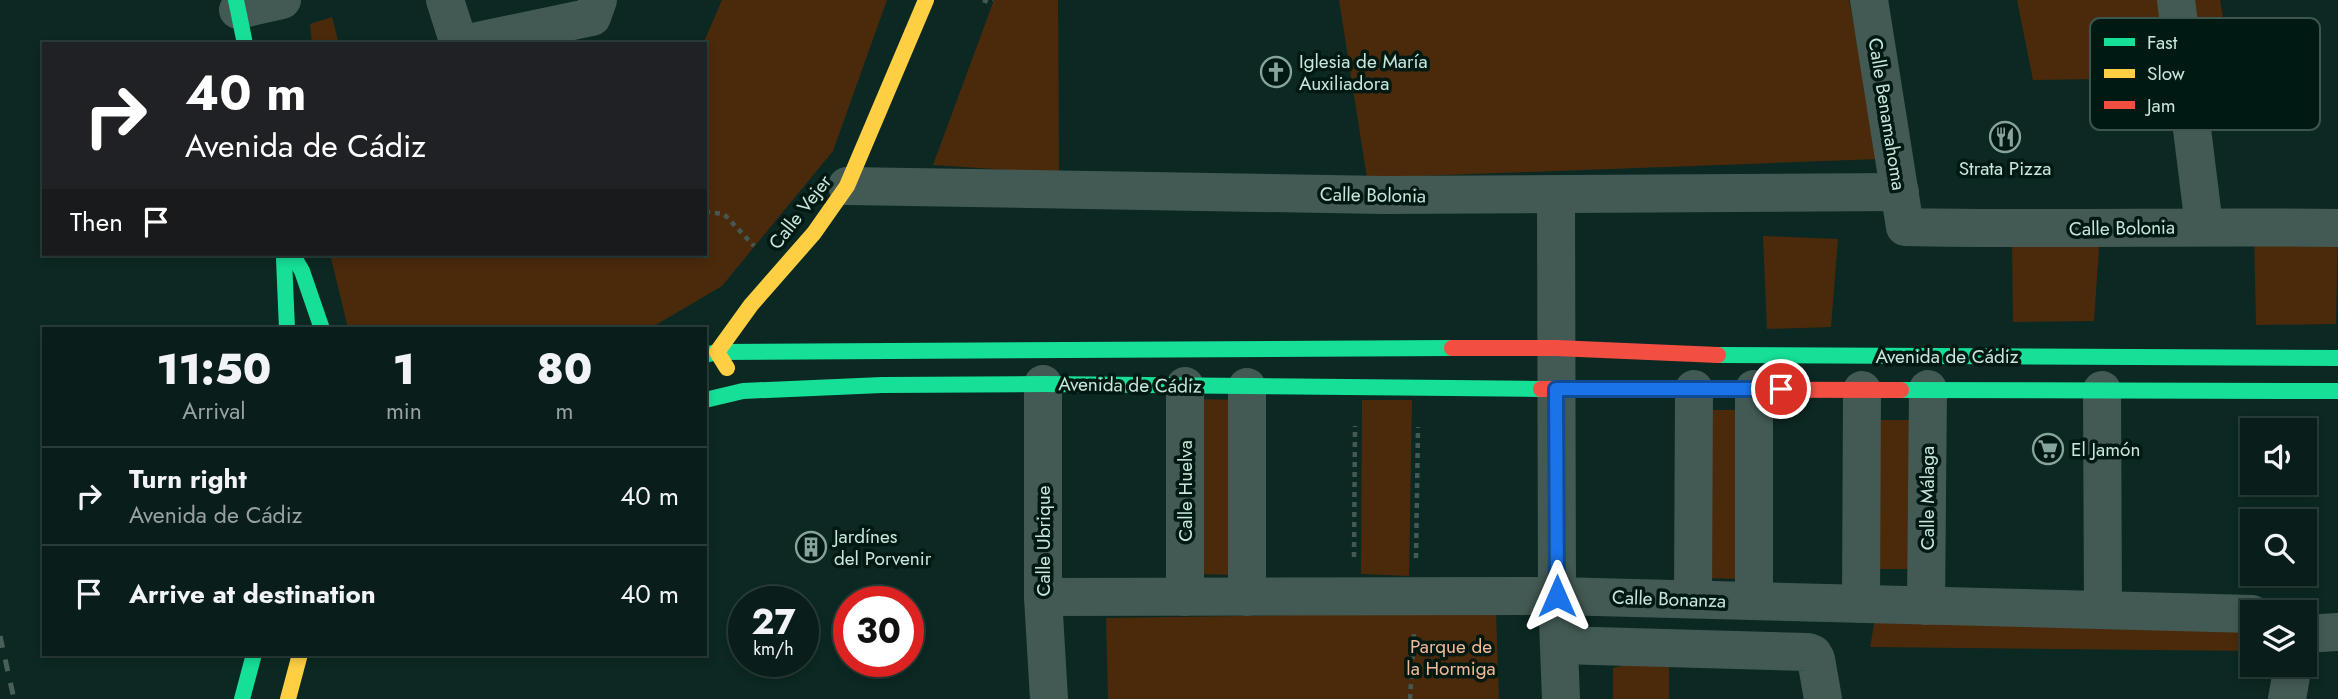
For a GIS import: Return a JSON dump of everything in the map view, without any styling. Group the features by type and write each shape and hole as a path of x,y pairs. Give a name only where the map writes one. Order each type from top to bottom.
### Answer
{"street":[{"path":"240,18 282,0"},
{"path":"445,0 460,42"},
{"path":"471,42 592,17 598,0"},
{"name":"Calle Vejer","path":"711,354 814,233 847,186 926,0"},
{"path":"2176,0 2178,18"},
{"name":"Calle Benamahoma","path":"1881,2 1902,210"},
{"path":"2192,130 2204,226"},
{"name":"Calle Bolonia","path":"847,186 1384,195 1556,195 1902,210 2052,230 2204,226 2338,228"},
{"path":"1556,195 1557,596 1561,699"},
{"path":"285,256 283,269 287,327"},
{"path":"293,256 304,276 321,327"},
{"name":"Avenida de Cádiz","path":"711,354 1556,348 1744,356 2338,358"},
{"path":"711,354 743,391"},
{"name":"Avenida de Cádiz","path":"707,400 743,391 882,385 1043,384 1419,389 2338,391"},
{"name":"Calle Ubrique","path":"1043,384 1043,597 1049,699"},
{"name":"Calle Huelva","path":"1185,386 1185,597"},
{"path":"1247,387 1247,597"},
{"path":"1693,599 1694,389"},
{"path":"1754,389 1754,601"},
{"name":"Calle Málaga","path":"1926,606 1928,389"},
{"path":"1861,604 1862,390"},
{"path":"2102,390 2103,610"},
{"name":"Calle Bonanza","path":"1043,597 1557,596 2240,614"},
{"path":"2317,633 2338,632"},
{"path":"1560,645 1813,654 1823,699"},
{"path":"242,699 253,656"},
{"path":"288,699 299,656"},
{"path":"2287,699 2290,677"}],"path":[{"path":"982,0 993,0"},
{"path":"707,212 723,214 779,272"},
{"path":"1354,597 1355,388"},
{"path":"1410,699 1416,597 1419,389"}],"green space":[{"path":"722,0 887,0 833,151 722,286 652,327 348,327 330,256 707,256 707,42 704,42"},
{"path":"994,0 1058,0 1059,173 933,165"},
{"path":"1339,0 1849,0 1878,159 1367,178"},
{"path":"2017,0 2220,0 2223,18 2090,18 2090,79 2033,80"},
{"path":"332,17 338,42 312,42 310,24"},
{"path":"2254,233 2338,234 2336,324 2256,325"},
{"path":"2100,234 2094,321 2013,322 2012,239"},
{"path":"1763,236 1838,239 1831,327 1767,329"},
{"path":"1191,399 1241,400 1239,575 1192,574"},
{"path":"1362,400 1412,400 1409,576 1361,574"},
{"path":"1702,410 1747,410 1744,579 1703,578"},
{"path":"1870,420 1921,420 1917,569 1870,569"},
{"path":"1879,596 2240,611 2240,651 1870,647"},
{"name":"Parque de la Hormiga","path":"1496,612 1499,699 1108,699 1106,618"},
{"path":"1630,664 1669,665 1669,699 1613,699 1613,668"}],"railway":[{"path":"0,636 14,699"}],"traffic: fast":[{"path":"236,0 245,42"},
{"path":"293,256 302,271 321,327"},
{"path":"284,259 287,327"},
{"path":"707,354 717,352 1452,348"},
{"path":"1718,355 2338,358"},
{"path":"707,400 743,391 882,385 1541,389"},
{"path":"1901,390 2338,391"},
{"path":"242,699 253,656"}],"traffic: slow":[{"path":"727,368 717,352 751,305 814,233 847,186 926,0"},
{"path":"288,699 299,656"}],"traffic: jam":[{"path":"1452,348 1556,348 1718,355"},
{"path":"1541,389 1901,390"}],"place":[{"name":"Iglesia de María Auxiliadora","path":"1276,72"},
{"name":"Strata Pizza","path":"2005,137"},
{"name":"El Jamón","path":"2048,449"},
{"name":"Jardínes del Porvenir","path":"811,547"}],"route":[{"path":"1557,596 1556,389 1781,389"}]}
